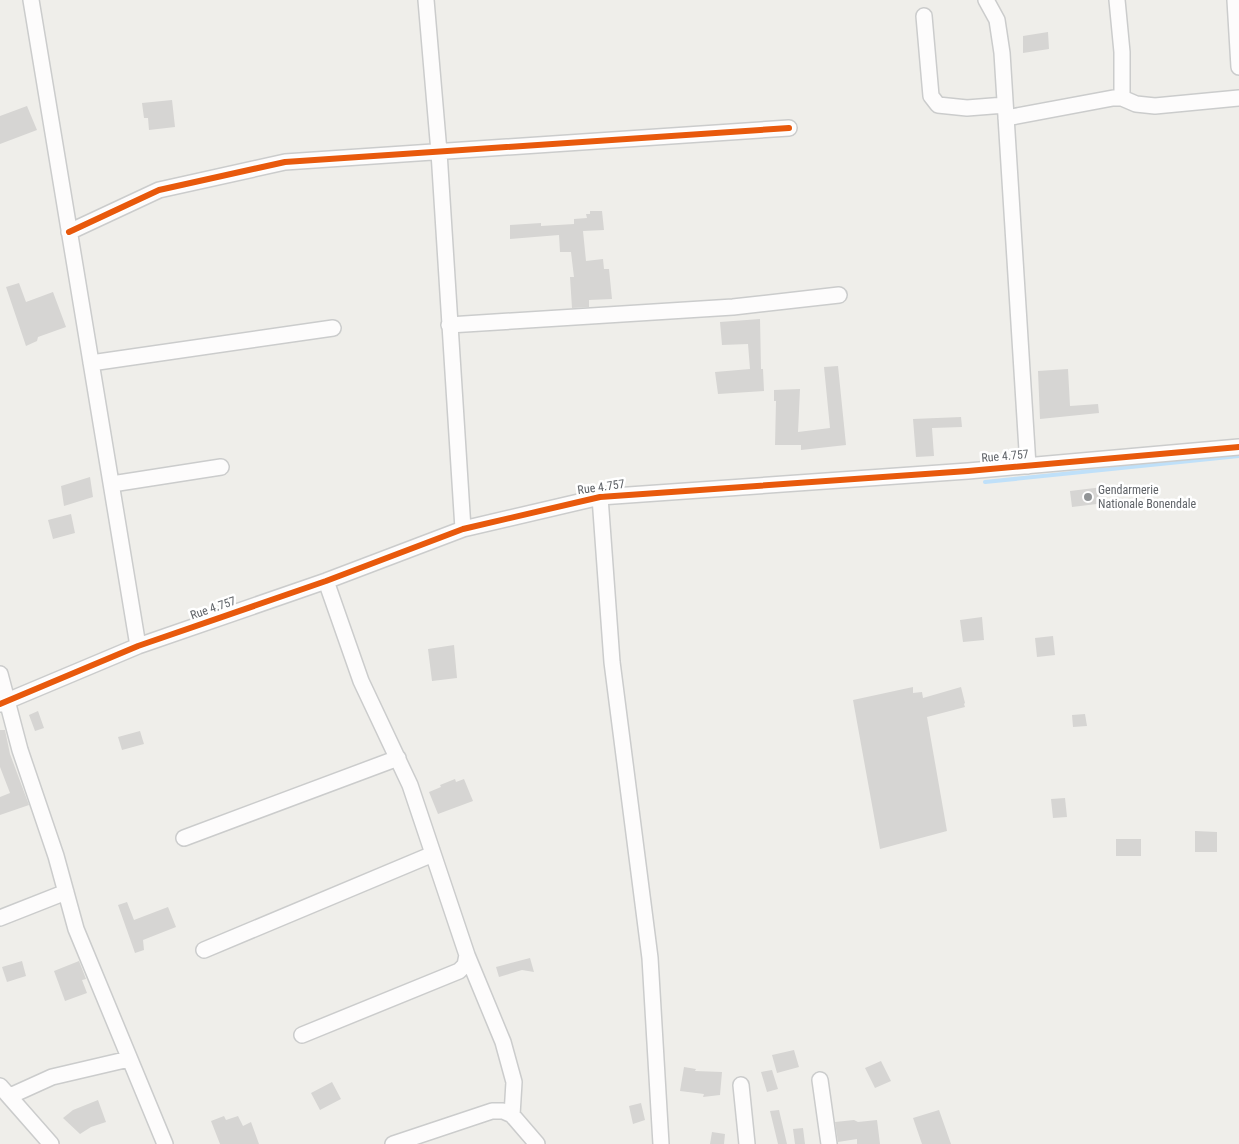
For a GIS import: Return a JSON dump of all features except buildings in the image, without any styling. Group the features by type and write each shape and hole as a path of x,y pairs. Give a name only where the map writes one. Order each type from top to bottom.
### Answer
{"street":[{"path":"31,0 138,646"},
{"path":"426,0 439,152 463,529"},
{"path":"986,0 997,20 1002,53 1028,466"},
{"path":"1118,0 1122,52 1122,98"},
{"path":"1236,0 1239,67"},
{"path":"924,16 931,96 938,105 949,108 1006,112 1113,98 1122,98 1136,104 1154,106 1239,98"},
{"path":"70,232 159,190 284,162 789,128"},
{"path":"449,325 733,307 839,295"},
{"path":"91,363 333,328"},
{"name":"Rue 4.757","path":"4,703 138,646 326,581 463,529 600,497 1028,466 1239,447"},
{"path":"112,484 221,467"},
{"path":"600,497 612,662 650,958 661,1144"},
{"path":"326,581 361,681 410,785 467,955 503,1042 514,1082 512,1115"},
{"path":"0,674 4,703 56,856 76,929 165,1144"},
{"path":"184,838 398,758"},
{"path":"204,950 433,854"},
{"path":"0,918 66,892"},
{"path":"302,1036 459,971 465,965 467,955"},
{"path":"51,1144 5,1091 52,1077 129,1059"},
{"path":"820,1080 829,1144"},
{"path":"741,1085 747,1144"},
{"path":"393,1144 492,1111 503,1110 512,1115 537,1144"}],"waterway":[{"path":"985,482 1239,456"}],"cycle path":[{"path":"69,232 159,190 285,162 789,128"},
{"path":"0,704 138,646 326,581 463,529 600,497 968,471 1239,447"}],"place":[{"name":"Gendarmerie Nationale Bonendale","path":"1088,497"}]}
